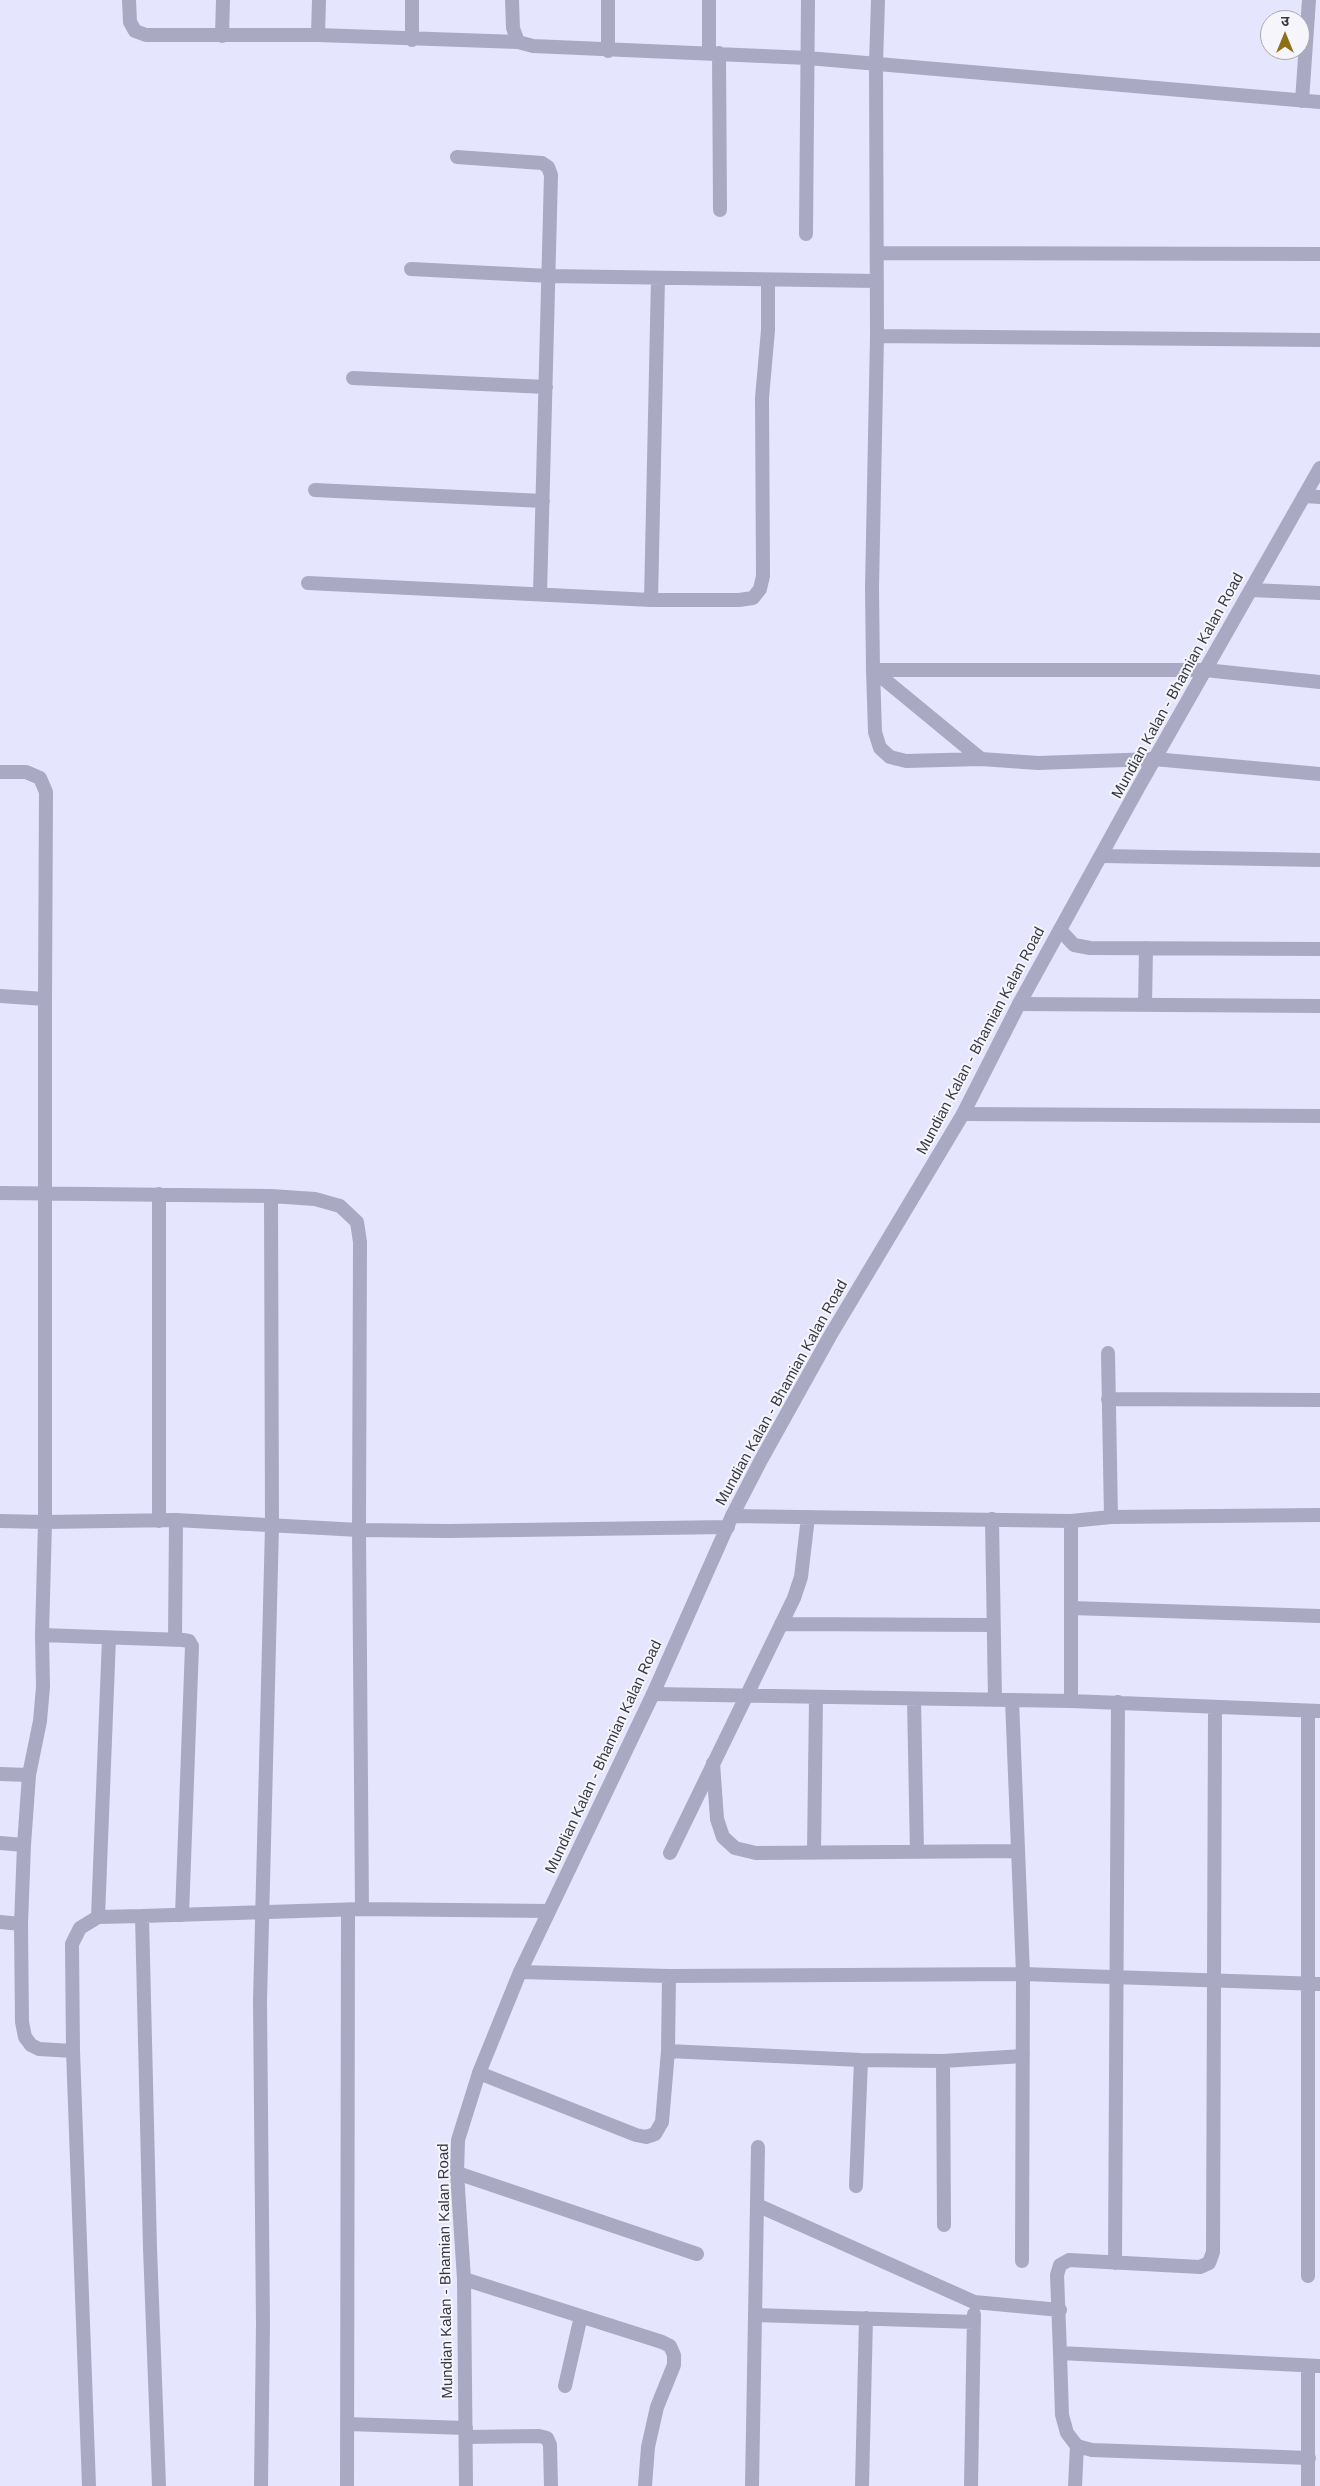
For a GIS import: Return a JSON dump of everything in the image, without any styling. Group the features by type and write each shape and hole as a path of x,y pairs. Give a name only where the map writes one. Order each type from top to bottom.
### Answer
{"street":[{"path":"129,0 130,22 136,31 146,35 318,35 412,40 518,42 533,46 608,51 714,53 808,58 1320,102"},
{"path":"222,36 223,0"},
{"path":"318,35 319,0"},
{"path":"412,0 412,40"},
{"path":"512,0 513,28 518,42"},
{"path":"608,0 608,51"},
{"path":"709,0 714,53 720,210"},
{"path":"806,234 808,0"},
{"path":"878,0 876,64 877,336 872,588 875,732 880,748 890,757 906,761 981,759 1038,763 1154,759 1320,774"},
{"path":"1302,101 1314,25 1309,0"},
{"path":"457,157 542,163 548,167 551,175 540,594"},
{"path":"877,253 1320,254"},
{"path":"411,269 549,276 877,281"},
{"path":"652,600 658,278"},
{"path":"308,583 652,600 739,600 753,598 760,589 763,576 762,398 768,330 768,280"},
{"path":"877,336 1320,340"},
{"path":"353,378 546,387"},
{"name":"Mundian Kalan - Bhamian Kalan Road","path":"466,2486 464,2278 457,2173 458,2140 479,2073 520,1972 653,1694 730,1521 761,1460 830,1336 963,1114 1019,1004 1154,759 1320,468"},
{"path":"315,490 542,501"},
{"path":"1304,496 1320,497"},
{"path":"1251,590 1320,593"},
{"path":"873,670 1204,670 1320,682"},
{"path":"873,670 981,759"},
{"path":"0,772 26,772 40,778 46,792 46,1522 42,1635 43,1687 40,1721 28,1775 21,1924 22,2022 25,2037 31,2045 39,2049 73,2051"},
{"path":"1102,856 1320,860"},
{"path":"1060,930 1074,945 1090,948 1320,949"},
{"path":"1144,1005 1146,948"},
{"path":"0,996 45,999"},
{"path":"1019,1004 1320,1006"},
{"path":"963,1114 1320,1116"},
{"path":"0,1194 159,1194 271,1196 315,1199 340,1206 357,1222 360,1242 359,1530 362,1909"},
{"path":"159,1194 159,1521"},
{"path":"261,2486 263,2315 260,2001 272,1526 271,1196"},
{"path":"1108,1352 1111,1517"},
{"path":"1108,1399 1320,1400"},
{"path":"0,1520 46,1522 176,1520 359,1530 448,1531 808,1517 1071,1521 1111,1517 1320,1515"},
{"path":"670,1853 802,1577 808,1517"},
{"path":"992,1519 994,1700"},
{"path":"175,1639 176,1520"},
{"path":"1071,1521 1071,1701"},
{"path":"1072,1608 1320,1616"},
{"path":"781,1624 993,1625"},
{"path":"42,1635 175,1639 189,1641 192,1646 182,1915"},
{"path":"98,1918 109,1638"},
{"path":"653,1694 1118,1702 1215,1708 1314,1711 1315,1984 1308,2276"},
{"path":"814,1853 816,1696"},
{"path":"914,1698 917,1852"},
{"path":"1012,1700 1022,1974 1022,2261"},
{"path":"1115,2263 1118,1702"},
{"path":"1215,1708 1213,2252 1209,2263 1200,2267 1069,2260 1060,2265 1057,2275 1060,2310 1062,2415 1067,2433 1077,2446 1092,2450 1309,2458"},
{"path":"713,1763 717,1819 722,1837 735,1848 756,1853 1017,1851"},
{"path":"0,1774 28,1775"},
{"path":"0,1843 24,1845"},
{"path":"89,2486 73,2051 72,1944 80,1928 98,1918 142,1916 263,1914 362,1909 549,1911"},
{"path":"346,2486 348,1910"},
{"path":"142,1916 150,2248 160,2486"},
{"path":"0,1922 21,1924"},
{"path":"520,1972 669,1976 1022,1974 1315,1984"},
{"path":"479,2073 646,2137 655,2134 662,2122 668,2051 669,1976"},
{"path":"668,2051 861,2060 943,2061 1023,2056"},
{"path":"856,2186 861,2060"},
{"path":"943,2061 944,2225"},
{"path":"752,2486 758,2147"},
{"path":"457,2173 697,2254"},
{"path":"757,2205 974,2302 1060,2310"},
{"path":"464,2278 670,2346 674,2355 674,2364 657,2407 648,2447 646,2486"},
{"path":"971,2486 974,2302"},
{"path":"755,2315 974,2322"},
{"path":"565,2386 581,2316"},
{"path":"862,2486 866,2318"},
{"path":"1060,2353 1314,2366 1308,2486"},
{"path":"347,2424 547,2438 550,2445 551,2486"},
{"path":"1075,2486 1077,2446"}]}
